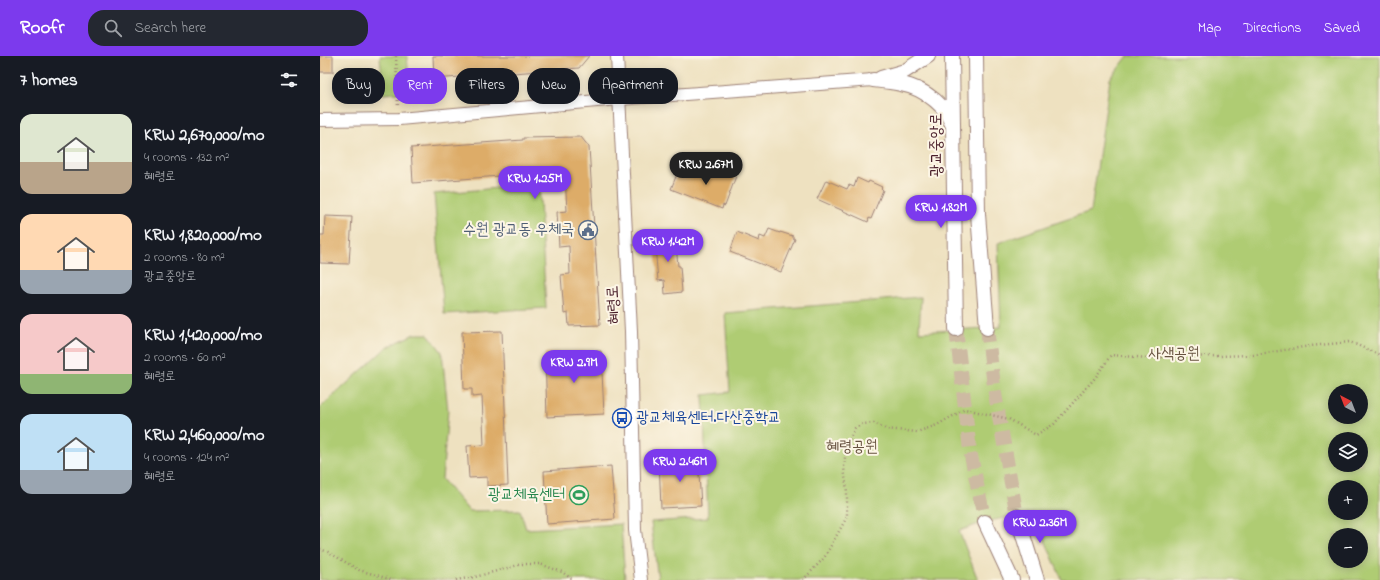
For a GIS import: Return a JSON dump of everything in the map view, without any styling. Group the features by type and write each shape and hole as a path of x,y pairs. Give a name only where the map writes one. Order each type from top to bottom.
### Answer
{"main road":[{"path":"873,80 905,72 928,56"},
{"name":"광교중앙로","path":"952,56 956,329"},
{"path":"976,56 978,214 987,328"},
{"path":"873,80 903,83 923,91 943,108 954,129"},
{"path":"1017,516 1037,580"},
{"path":"985,522 1012,580"}],"street":[{"name":"혜령로","path":"617,56 618,68"},
{"path":"678,95 873,80"},
{"path":"320,120 399,119 588,102"},
{"name":"혜령로","path":"619,104 632,331 635,530 641,580"}],"path":[{"path":"396,56 399,119"},
{"path":"803,580 824,558 847,517 847,492 844,467 846,447 855,428 863,424 874,423 886,429 917,432 937,425 965,409 1009,419 1036,435 1054,424 1095,378 1111,356 1148,358 1253,355 1310,346 1350,342 1380,355"},
{"path":"320,549 360,570 394,580"},
{"path":"456,580 475,577 522,564 540,564 562,572 573,580"}],"green space":[{"path":"380,56 407,56 408,68 393,68 393,93 385,94 385,68 381,68"},
{"name":"사색공원","path":"1128,56 1380,56 1380,580 1062,580 1033,512 985,522 959,531 978,580 658,580 651,522 708,518 703,395 730,392 725,313 921,297 919,332 1001,327 998,243 1091,211 1110,79"},
{"path":"539,184 546,308 444,314 434,194"},
{"path":"414,334 428,334 442,352 448,411 442,479 469,511 520,510 526,529 621,524 625,580 320,580 320,408 386,348"}],"building":[{"path":"320,56 333,56 332,72 320,72"},
{"path":"433,56 589,56 579,68 527,68 527,72 519,73 519,68 455,68 455,77 447,78 447,68 434,68"},
{"path":"581,137 589,147 600,325 569,326 568,313 564,314 561,275 570,274 569,246 559,247 557,212 567,211 565,174 536,176 536,173 413,183 411,148 523,140 523,138"},
{"path":"710,166 734,173 736,176 725,206 723,205 722,209 671,189 679,169 700,177 701,173 706,175"},
{"path":"857,178 868,183 869,181 882,187 881,188 883,190 871,219 869,218 868,222 817,199 826,180 847,189 849,185 854,187"},
{"path":"325,216 352,217 349,264 320,263 320,235 324,235"},
{"path":"769,229 793,236 795,239 781,272 730,252 737,232 759,241 760,236 765,238"},
{"path":"673,232 678,266 680,266 682,292 665,294 664,280 658,281 654,234"},
{"path":"502,331 508,485 487,486 487,477 469,478 467,446 484,445 482,396 472,397 472,389 464,389 462,332"},
{"path":"601,351 604,414 547,417 545,353"},
{"path":"698,457 701,506 661,508 659,459"},
{"name":"광교체육센터","path":"611,466 615,519 547,524 544,471"}],"tunnel":[{"path":"987,328 995,394 1017,516"},
{"path":"956,329 970,451 985,522"}],"place":[{"name":"수원 광교동 우체국","path":"588,230"},
{"name":"광교체육센터.다산중학교","path":"622,418"},
{"name":"광교체육센터","path":"579,495"}],"park label":[{"name":"혜령공원","path":"852,447"}]}
